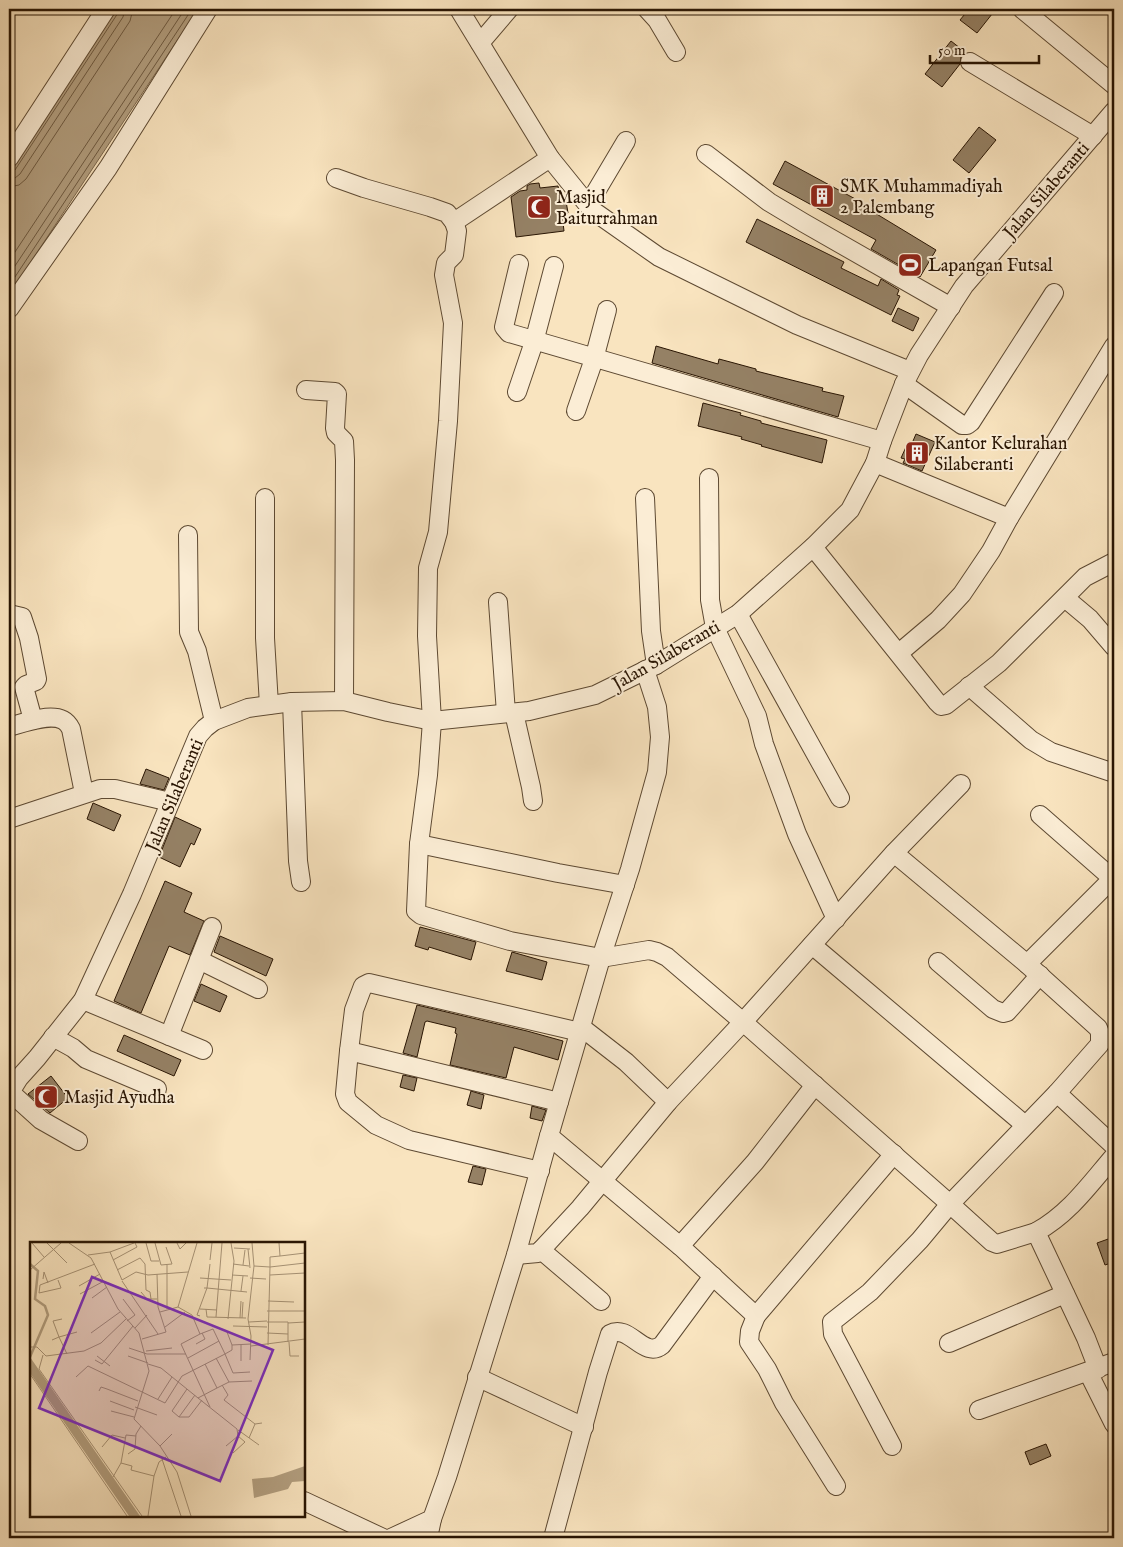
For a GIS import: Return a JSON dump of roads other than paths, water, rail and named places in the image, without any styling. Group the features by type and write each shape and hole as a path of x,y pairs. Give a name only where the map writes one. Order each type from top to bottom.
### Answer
{"street":[{"path":"9,158 106,9"},
{"path":"9,309 108,168 208,9"},
{"path":"460,9 550,158 592,210 659,257 907,377 962,425 967,425 971,422 1054,293"},
{"path":"480,43 509,9"},
{"path":"647,9 657,20 676,52"},
{"path":"1022,9 1114,85"},
{"path":"970,62 1093,136"},
{"name":"Jalan Silaberanti","path":"12,1084 83,1000 132,894 198,736 205,728 214,721 248,708 292,702 344,701 432,721 529,711 595,695 650,668 738,614 813,547 850,510 875,463 907,377 950,307 964,286 1114,111"},
{"path":"588,205 626,141"},
{"path":"706,154 783,210 950,307"},
{"path":"454,222 550,158"},
{"path":"336,178 447,213 454,222 457,231 454,255 446,263 444,275 453,323 448,421 438,532 428,568 426,636 432,721 428,775 419,844 417,912 510,940 601,958 649,950 667,957 744,1022 992,1242 997,1244 1036,1232 1054,1222 1068,1210 1114,1156"},
{"path":"518,264 504,327 509,333 534,342 882,441"},
{"path":"516,392 534,342 554,266"},
{"path":"576,411 594,359 607,310"},
{"path":"899,653 938,620 962,594 991,551 1008,518 1114,346"},
{"path":"306,390 335,392 337,394 335,428 336,433 344,441 344,701"},
{"path":"875,463 1008,518"},
{"path":"709,478 710,600 715,628 757,716 764,744 797,834 836,920"},
{"path":"265,498 265,638 269,705"},
{"path":"428,1538 432,1519 447,1477 516,1255 580,1029 625,885 657,772 660,738 650,668 651,631 645,498"},
{"path":"188,535 189,632 197,651 214,721"},
{"path":"813,547 941,706 946,705 998,663 1084,577 1114,562"},
{"path":"1065,598 1090,620 1114,646"},
{"path":"498,602 510,713 531,787 533,801"},
{"path":"9,614 22,617 29,638 37,679 24,687 33,720"},
{"path":"738,614 840,798"},
{"path":"969,686 1031,740 1051,752 1114,773"},
{"path":"292,702 298,861 301,882"},
{"path":"9,727 33,720 56,718 66,721 71,729 84,793"},
{"path":"516,1255 532,1254 541,1250 603,1181 668,1102 744,1022 894,853 961,784"},
{"path":"9,819 100,789 115,789 170,802"},
{"path":"938,962 999,1013 1007,1012 1033,970 1114,878 1040,814"},
{"path":"419,844 625,885"},
{"path":"892,1446 833,1334 832,1322 870,1292 907,1254 950,1204 1057,1093 1100,1044 1098,1028 1033,970 894,853"},
{"path":"169,1036 212,927"},
{"path":"812,945 1025,1125"},
{"path":"199,960 258,989"},
{"path":"540,1171 410,1140 376,1125 348,1102 345,1094 348,1051 354,1010 363,986 369,983 580,1029 626,1062 668,1102"},
{"path":"83,1000 203,1050"},
{"path":"53,1037 73,1048 86,1059 157,1089"},
{"path":"348,1051 559,1102"},
{"path":"12,1084 41,1120 78,1141"},
{"path":"680,1246 755,1162 815,1085"},
{"path":"1057,1093 1114,1146"},
{"path":"549,1136 680,1246 756,1316"},
{"path":"836,1486 784,1403 767,1370 749,1342 750,1331 756,1316 894,1154"},
{"path":"1036,1232 1100,1368 1114,1424"},
{"path":"541,1250 601,1301"},
{"path":"553,1538 610,1334 621,1331 650,1350 657,1350 713,1276"},
{"path":"948,1343 1065,1294"},
{"path":"979,1410 1100,1368"},
{"path":"478,1377 584,1427"},
{"path":"305,1501 383,1538"},
{"path":"391,1538 432,1519"}],"water":[{"path":"115,9 198,9 9,295 9,171"}],"place":[{"name":"SMK Muhammadiyah 2 Palembang","path":"822,196"},
{"name":"Masjid Baiturrahman","path":"539,207"},
{"name":"Lapangan Futsal","path":"910,265"},
{"name":"Kantor Kelurahan Silaberanti","path":"917,453"},
{"name":"Masjid Ayudha","path":"46,1097"}]}
